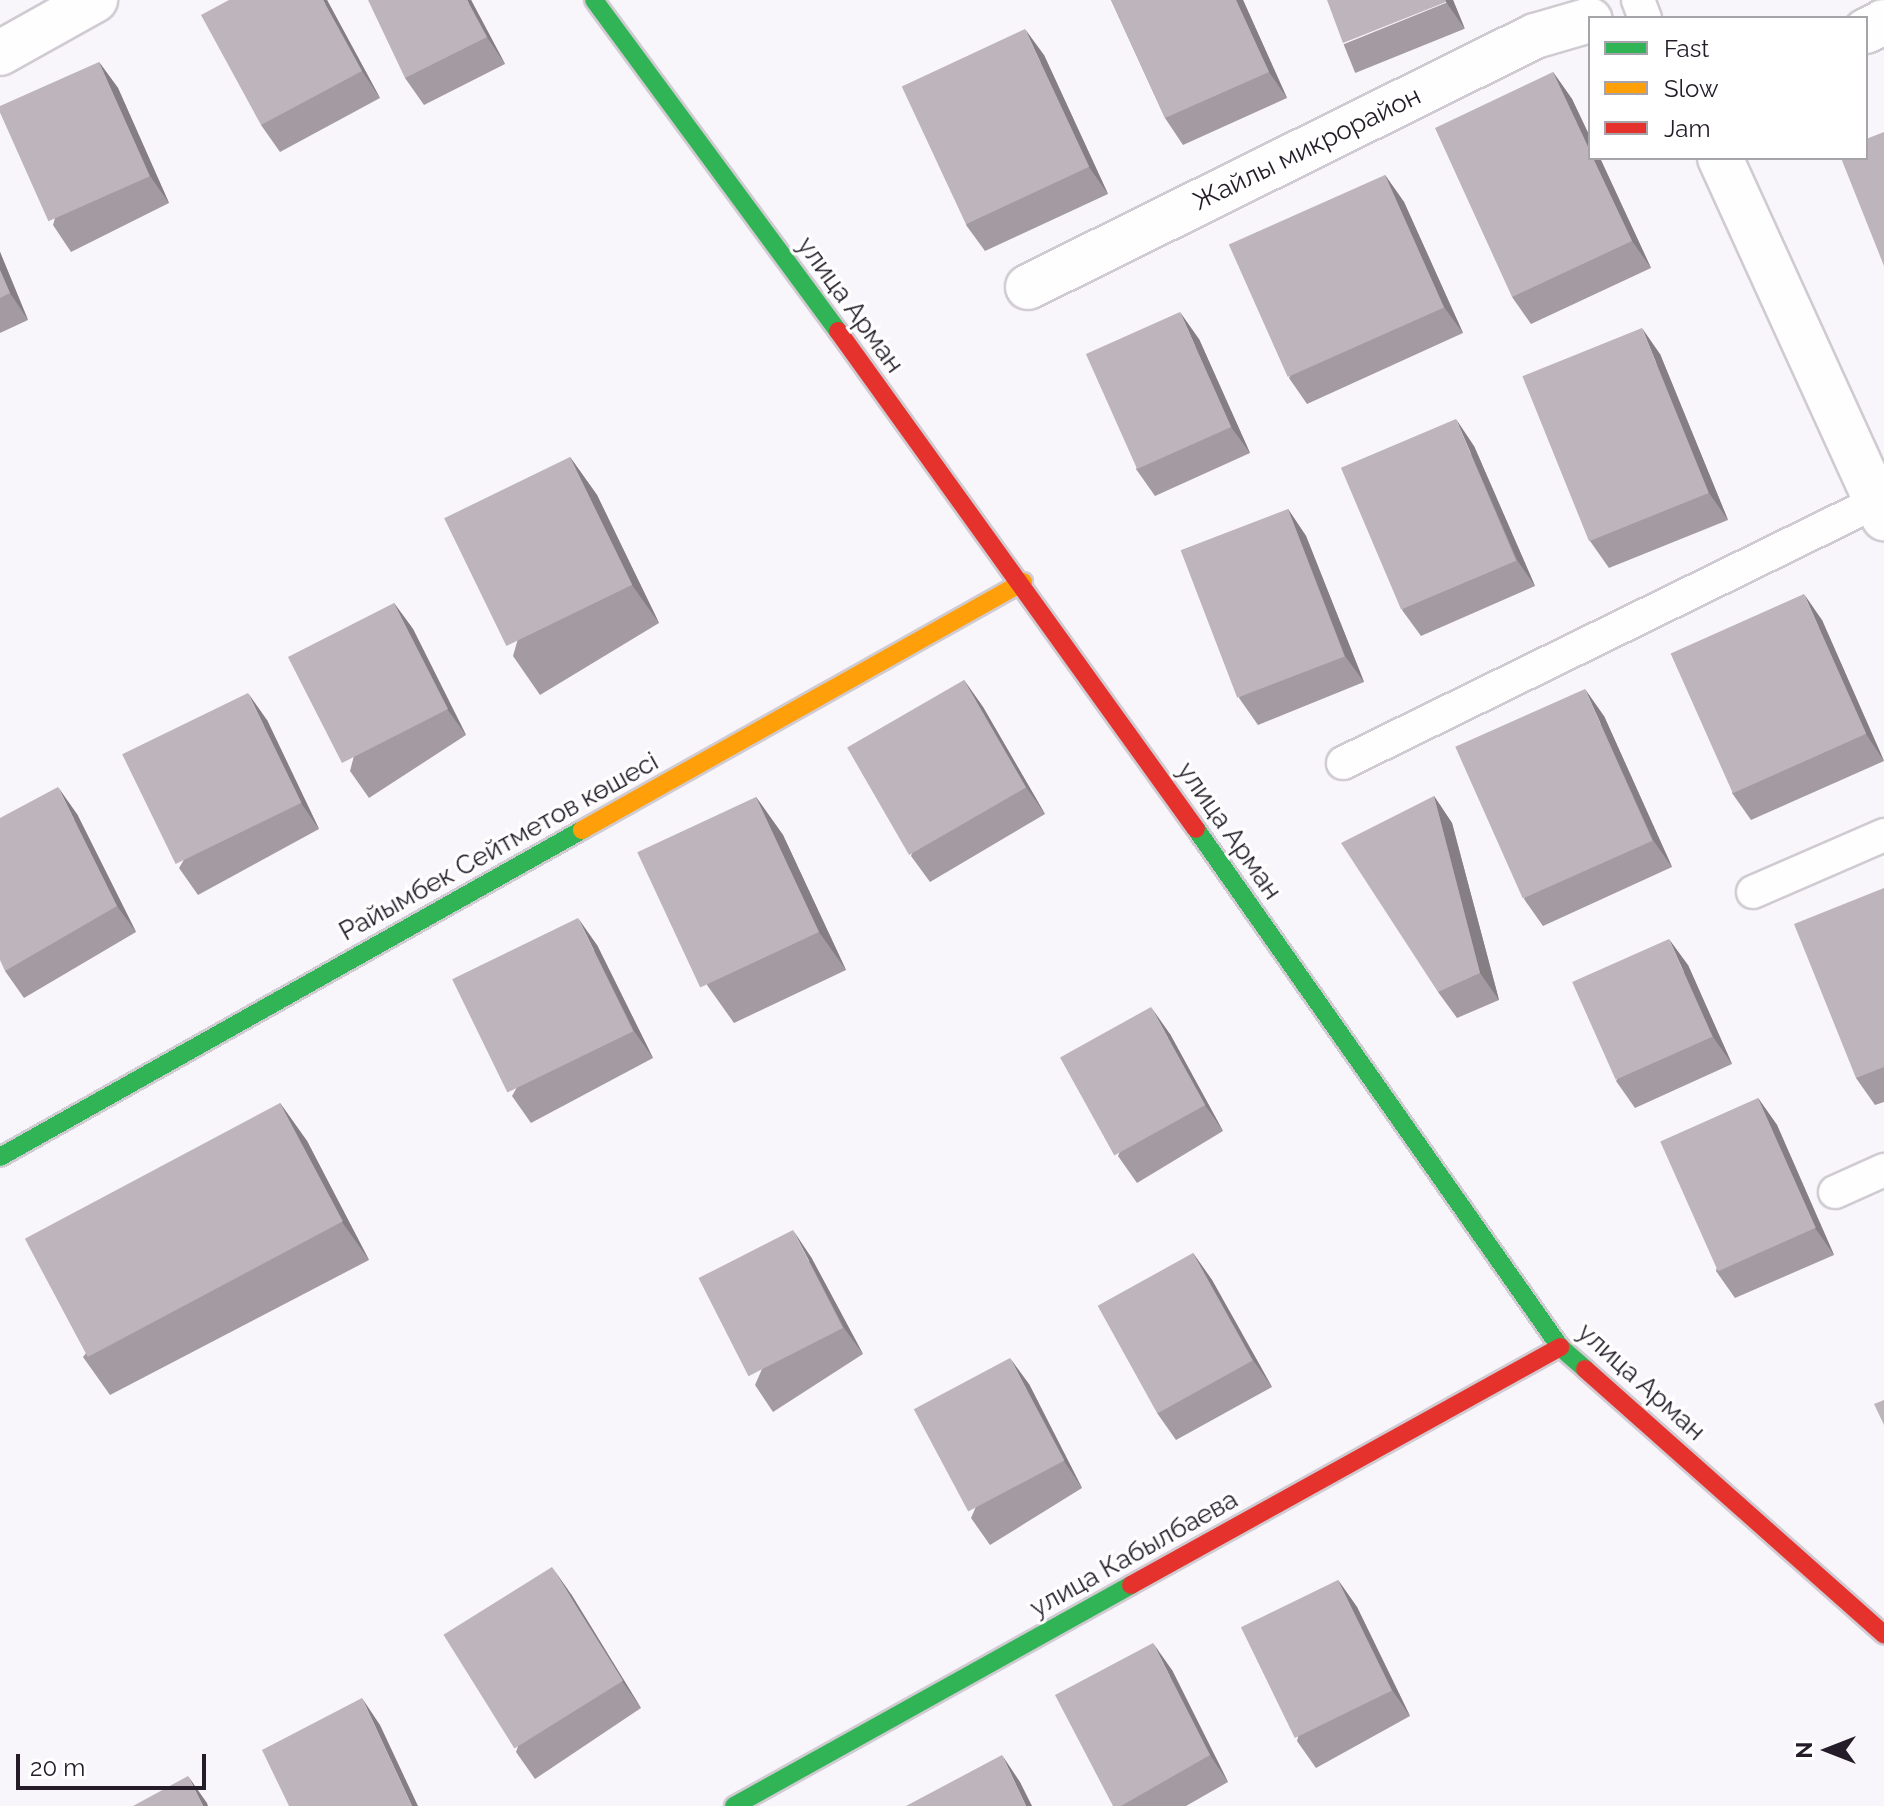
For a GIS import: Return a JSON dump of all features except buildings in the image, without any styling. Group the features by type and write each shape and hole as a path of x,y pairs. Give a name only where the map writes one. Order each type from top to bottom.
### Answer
{"street":[{"path":"0,53 95,0"},
{"name":"улица Арман","path":"594,0 1023,582 1560,1347 1884,1634"},
{"name":"Жайлы микрорайон","path":"1028,287 1535,36 1588,21"},
{"path":"1721,160 1880,510"},
{"name":"Райымбек Сейтметов көшесі","path":"0,1157 1023,582"},
{"name":"улица Кабылбаева","path":"734,1806 1560,1347"}],"lane":[{"path":"1343,763 1880,510"},
{"path":"1753,892 1884,835"},
{"path":"1835,1192 1884,1170"}],"traffic: fast":[{"path":"594,0 838,331"},
{"path":"1196,829 1560,1347 1585,1369"},
{"path":"0,1157 582,830"},
{"path":"734,1806 1131,1585"}],"traffic: slow":[{"path":"582,830 1023,582"}],"traffic: jam":[{"path":"838,331 1196,829"},
{"path":"1131,1585 1560,1347"},
{"path":"1585,1369 1884,1634"}]}
